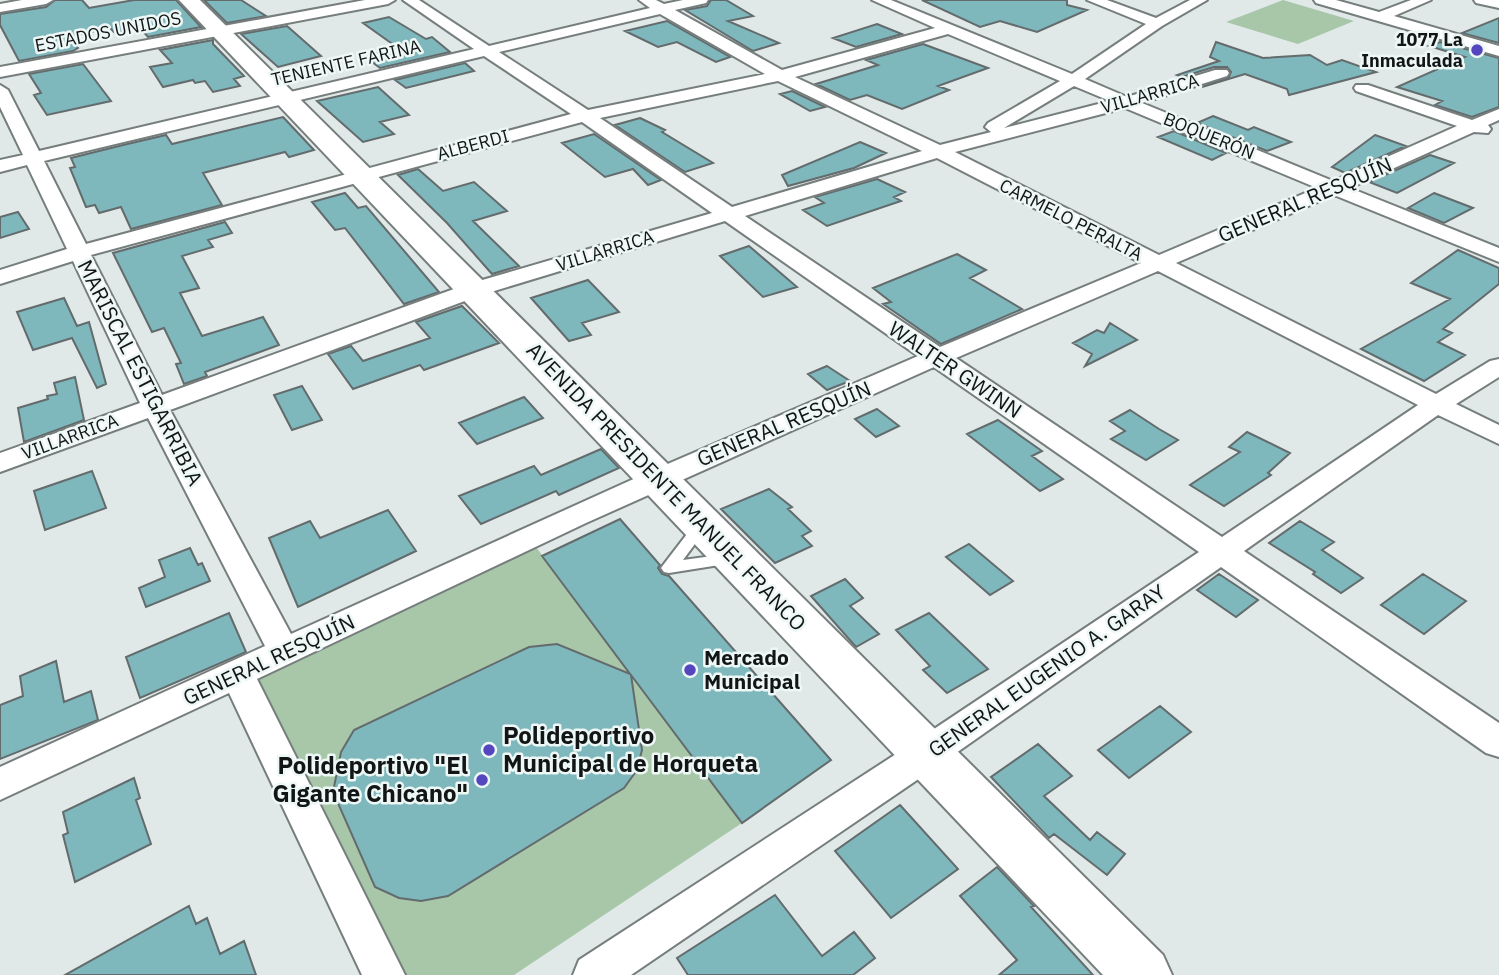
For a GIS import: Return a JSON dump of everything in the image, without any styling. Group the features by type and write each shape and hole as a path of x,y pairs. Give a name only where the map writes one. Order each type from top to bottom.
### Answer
{"main road":[{"name":"AVENIDA PRESIDENTE MANUEL FRANCO","path":"189,0 1143,975"}],"street":[{"path":"0,8 46,0"},
{"name":"ESTADOS UNIDOS","path":"0,72 388,0"},
{"name":"WALTER GWINN","path":"410,0 585,116 1499,742"},
{"name":"TENIENTE FARINA","path":"0,166 485,51 653,5 701,0"},
{"path":"887,3 919,0"},
{"path":"1094,0 1157,23"},
{"path":"964,144 1073,80 1157,23 1199,0"},
{"path":"1321,0 1499,51"},
{"path":"1379,17 1424,0"},
{"path":"1481,0 1499,4"},
{"name":"BOQUERÓN","path":"887,3 1499,256"},
{"name":"CARMELO PERALTA","path":"653,5 780,76 940,152 1499,436"},
{"name":"ALBERDI","path":"0,277 80,252 585,116 780,76 949,29"},
{"name":"VILLARRICA","path":"0,463 473,290 964,144 1127,102 1221,73"},
{"path":"1362,88 1499,135"},
{"name":"MARISCAL ESTIGARRIBIA","path":"0,90 155,407 285,653"},
{"name":"GENERAL RESQUÍN","path":"0,784 659,479 937,357 1336,188 1499,114"},
{"name":"GENERAL EUGENIO A. GARAY","path":"594,975 926,754 1437,404 1499,366"},
{"path":"238,675 384,975"}],"lane":[{"path":"703,523 669,568 737,558"}],"green space":[{"path":"1283,0 1354,21 1298,44 1226,22"},
{"name":"Polideportivo Municipal de Horqueta","path":"536,547 742,823 514,975 399,975 255,678"}],"building":[{"path":"55,0 82,0 89,8 134,0 176,0 201,27 148,37 140,28 115,33 110,28 69,36 78,48 73,51 19,61 0,25 0,14 46,7"},
{"path":"204,0 241,0 266,16 227,23"},
{"path":"711,0 726,0 753,16 728,21 779,43 753,51 685,10 707,6"},
{"path":"922,0 1067,0 1067,5 1087,10 1037,32 1000,21 980,27"},
{"path":"389,17 426,39 432,37 450,52 380,68 364,56 398,48 363,23"},
{"path":"1499,18 1499,43 1462,33"},
{"path":"667,21 730,57 716,62 677,42 658,47 625,31"},
{"path":"877,24 902,34 856,47 833,38"},
{"path":"287,26 321,56 278,67 241,34"},
{"path":"213,40 213,44 244,76 234,79 240,86 213,92 205,81 195,83 193,80 163,87 150,67 172,63 160,50"},
{"path":"1216,42 1263,58 1310,55 1327,65 1342,60 1376,72 1289,95 1287,89 1245,74 1202,87 1229,77 1231,72 1227,67 1214,67 1182,77 1177,75 1219,61 1210,57"},
{"path":"1440,42 1499,58 1499,107 1472,117 1435,105 1442,101 1397,87 1465,57 1429,46"},
{"path":"923,44 988,68 938,86 949,90 902,109 867,95 850,100 816,84 878,65 866,60"},
{"path":"465,63 474,71 406,88 395,80"},
{"path":"83,64 111,101 47,115 34,95 41,93 29,74"},
{"path":"378,87 409,115 380,122 394,134 363,142 317,101"},
{"path":"792,91 825,107 810,111 780,94"},
{"path":"1213,116 1248,130 1254,127 1291,142 1267,151 1197,123"},
{"path":"283,117 314,150 289,157 285,152 203,173 222,205 131,229 121,207 99,213 95,205 86,207 70,168 75,167 71,158 123,145 166,135 172,144"},
{"path":"640,118 665,130 662,132 713,163 685,172 615,125"},
{"path":"1174,131 1226,153 1212,160 1158,137"},
{"path":"594,134 661,180 648,185 633,169 605,177 562,143"},
{"path":"1375,135 1406,146 1345,173 1332,167"},
{"path":"860,142 886,153 854,168 788,186 782,175"},
{"path":"1430,155 1454,163 1397,193 1369,182"},
{"path":"418,169 443,191 474,182 507,211 473,221 519,266 492,274 447,223 398,175"},
{"path":"877,179 905,192 894,197 901,201 827,226 803,210 824,203 815,197"},
{"path":"345,193 358,208 366,206 439,292 404,304 345,228 335,230 312,202"},
{"path":"1434,193 1473,208 1444,223 1408,208"},
{"path":"18,212 29,229 0,238 0,217"},
{"path":"225,222 232,233 208,240 213,247 182,256 199,288 180,293 202,336 263,317 279,345 205,372 207,376 184,384 176,364 181,363 164,328 152,332 113,253"},
{"path":"749,246 797,287 763,297 720,256"},
{"path":"1458,250 1499,268 1499,284 1443,329 1452,333 1438,342 1465,355 1424,381 1361,349 1450,299 1411,283"},
{"path":"957,254 986,270 970,278 1022,309 941,344 883,304 891,302 873,288"},
{"path":"588,280 619,312 582,323 591,335 569,341 531,298"},
{"path":"64,298 77,326 89,322 106,384 97,388 72,338 33,350 17,312"},
{"path":"462,306 499,343 424,370 420,365 353,389 328,354 351,346 363,361 430,338 416,322"},
{"path":"1110,323 1137,340 1085,366 1092,354 1073,343 1097,330 1104,333"},
{"path":"827,366 850,381 827,390 808,374"},
{"path":"75,377 84,420 24,442 18,408 48,399 47,396 57,394 54,383"},
{"path":"302,386 322,420 292,430 274,395"},
{"path":"524,397 543,418 477,444 459,423"},
{"path":"877,409 899,426 876,437 855,419"},
{"path":"1130,410 1178,440 1146,460 1111,439 1125,431 1110,421"},
{"path":"998,420 1042,451 1032,456 1063,479 1040,491 967,434"},
{"path":"1247,432 1290,453 1268,473 1271,475 1224,506 1190,485 1240,452 1229,447"},
{"path":"601,449 619,468 559,495 556,491 481,524 459,496 534,466 541,475"},
{"path":"92,471 106,508 45,530 34,491"},
{"path":"769,489 792,507 788,509 811,531 802,536 812,546 775,563 721,509"},
{"path":"388,510 416,551 298,607 269,538 310,521 320,538"},
{"name":"Polideportivo \"El Gigante Chicano\"","path":"620,519 660,565 658,568 662,574 669,576 831,760 742,823 631,675 642,750 637,770 624,788 448,896 421,901 399,898 375,887 333,792 341,752 354,730 529,647 557,644 630,674 542,556"},
{"path":"1300,521 1334,542 1322,550 1363,578 1341,593 1313,574 1315,572 1269,543"},
{"path":"969,544 1013,581 990,595 946,557"},
{"path":"190,548 198,565 202,563 210,581 146,607 139,588 165,577 159,560"},
{"path":"1219,574 1258,600 1236,617 1197,590"},
{"path":"1423,574 1466,601 1424,634 1381,605"},
{"path":"845,579 863,598 850,606 879,634 856,647 811,596"},
{"path":"229,613 246,652 140,698 126,657"},
{"path":"929,613 988,669 947,693 923,670 930,666 896,630"},
{"path":"56,661 64,702 91,691 98,720 0,759 0,705 23,696 20,676"},
{"path":"1160,706 1191,732 1129,778 1098,750"},
{"path":"1038,744 1072,776 1044,796 1090,840 1097,832 1125,854 1107,875 1054,834 1049,838 991,777"},
{"path":"134,778 140,798 136,800 151,844 75,882 63,835 68,833 63,812"},
{"path":"900,805 958,869 891,918 835,851"},
{"path":"997,867 1093,975 999,975 1017,960 960,896"},
{"path":"775,895 822,956 854,932 875,958 853,975 688,975 677,958"},
{"path":"189,906 196,924 207,918 220,954 244,941 256,975 65,975"}],"place":[{"name":"1077 La Inmaculada","path":"1477,50"},
{"name":"Mercado Municipal","path":"690,670"},
{"name":"Polideportivo Municipal de Horqueta","path":"489,750"},
{"name":"Polideportivo \"El Gigante Chicano\"","path":"482,780"}]}
